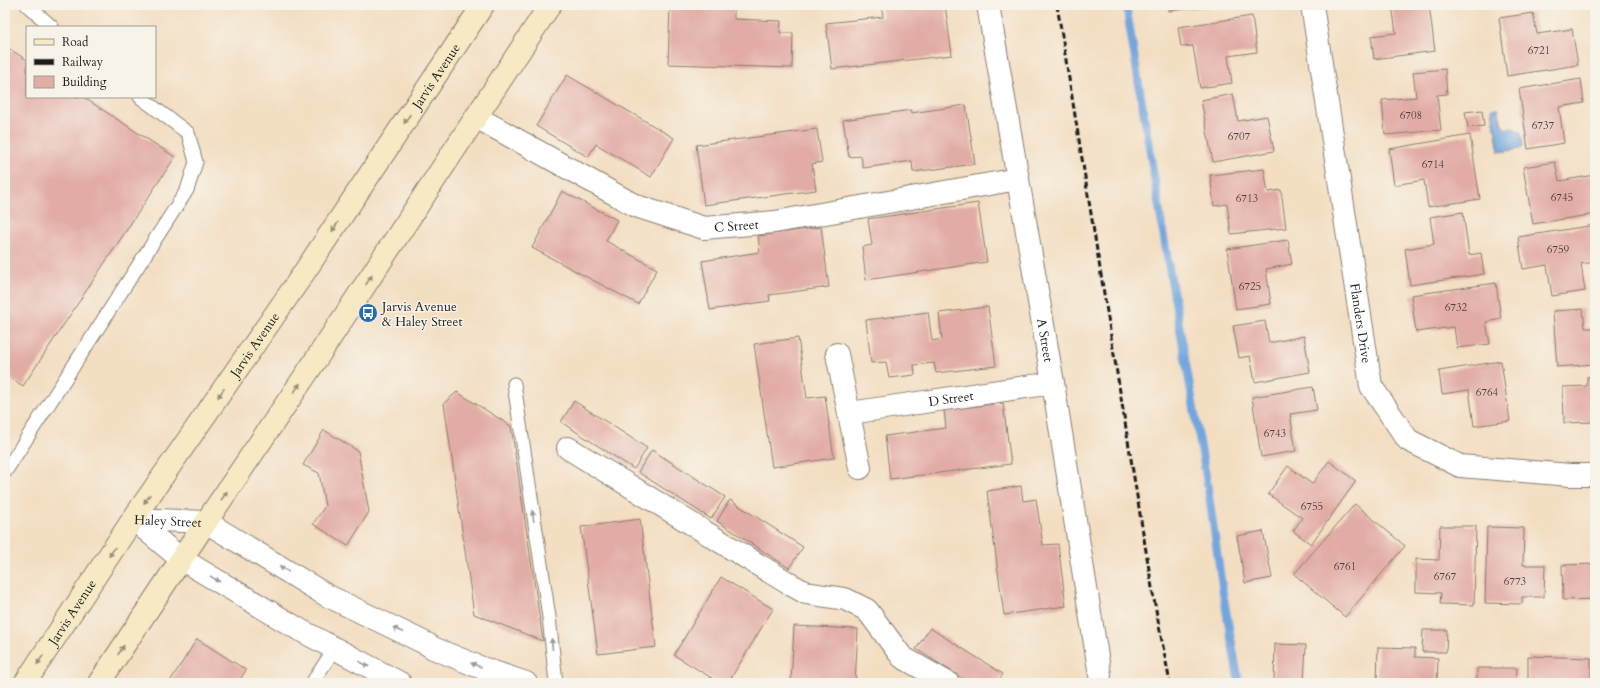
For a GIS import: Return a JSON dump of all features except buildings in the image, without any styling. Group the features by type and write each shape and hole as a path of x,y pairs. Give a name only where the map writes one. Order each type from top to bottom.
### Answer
{"main road":[{"name":"Jarvis Avenue","path":"25,683 133,519 299,280 483,5"},
{"path":"99,683 309,370 550,5"}],"street":[{"name":"A Street","path":"988,5 1053,383 1100,675"},
{"name":"Flanders Drive","path":"1312,5 1371,386 1408,440 1460,466 1570,475 1595,475"},
{"name":"C Street","path":"476,117 636,206 704,228 776,222 1018,179"},
{"path":"837,354 860,468"},
{"name":"D Street","path":"850,413 1053,383"},
{"path":"568,448 806,593 844,599 867,610 902,657 948,683"},
{"name":"Haley Street","path":"133,519 206,522 326,594 433,648 526,683"},
{"name":"Haley Street","path":"133,519 181,559 300,630 400,683"}],"lane":[{"path":"27,5 51,26"},
{"path":"5,472 187,190 196,162 188,133 141,98"},
{"path":"514,384 550,617 556,683"},
{"path":"312,683 335,648"}],"water":[{"path":"1498,108 1502,125 1506,129 1513,128 1521,132 1523,146 1520,149 1499,152 1492,109"}],"waterway":[{"path":"1126,5 1168,262 1207,482 1223,593 1239,683"}],"railway":[{"path":"1057,5 1153,594 1170,683"}],"place":[{"name":"Jarvis Avenue & Haley Street","path":"368,313"}]}
